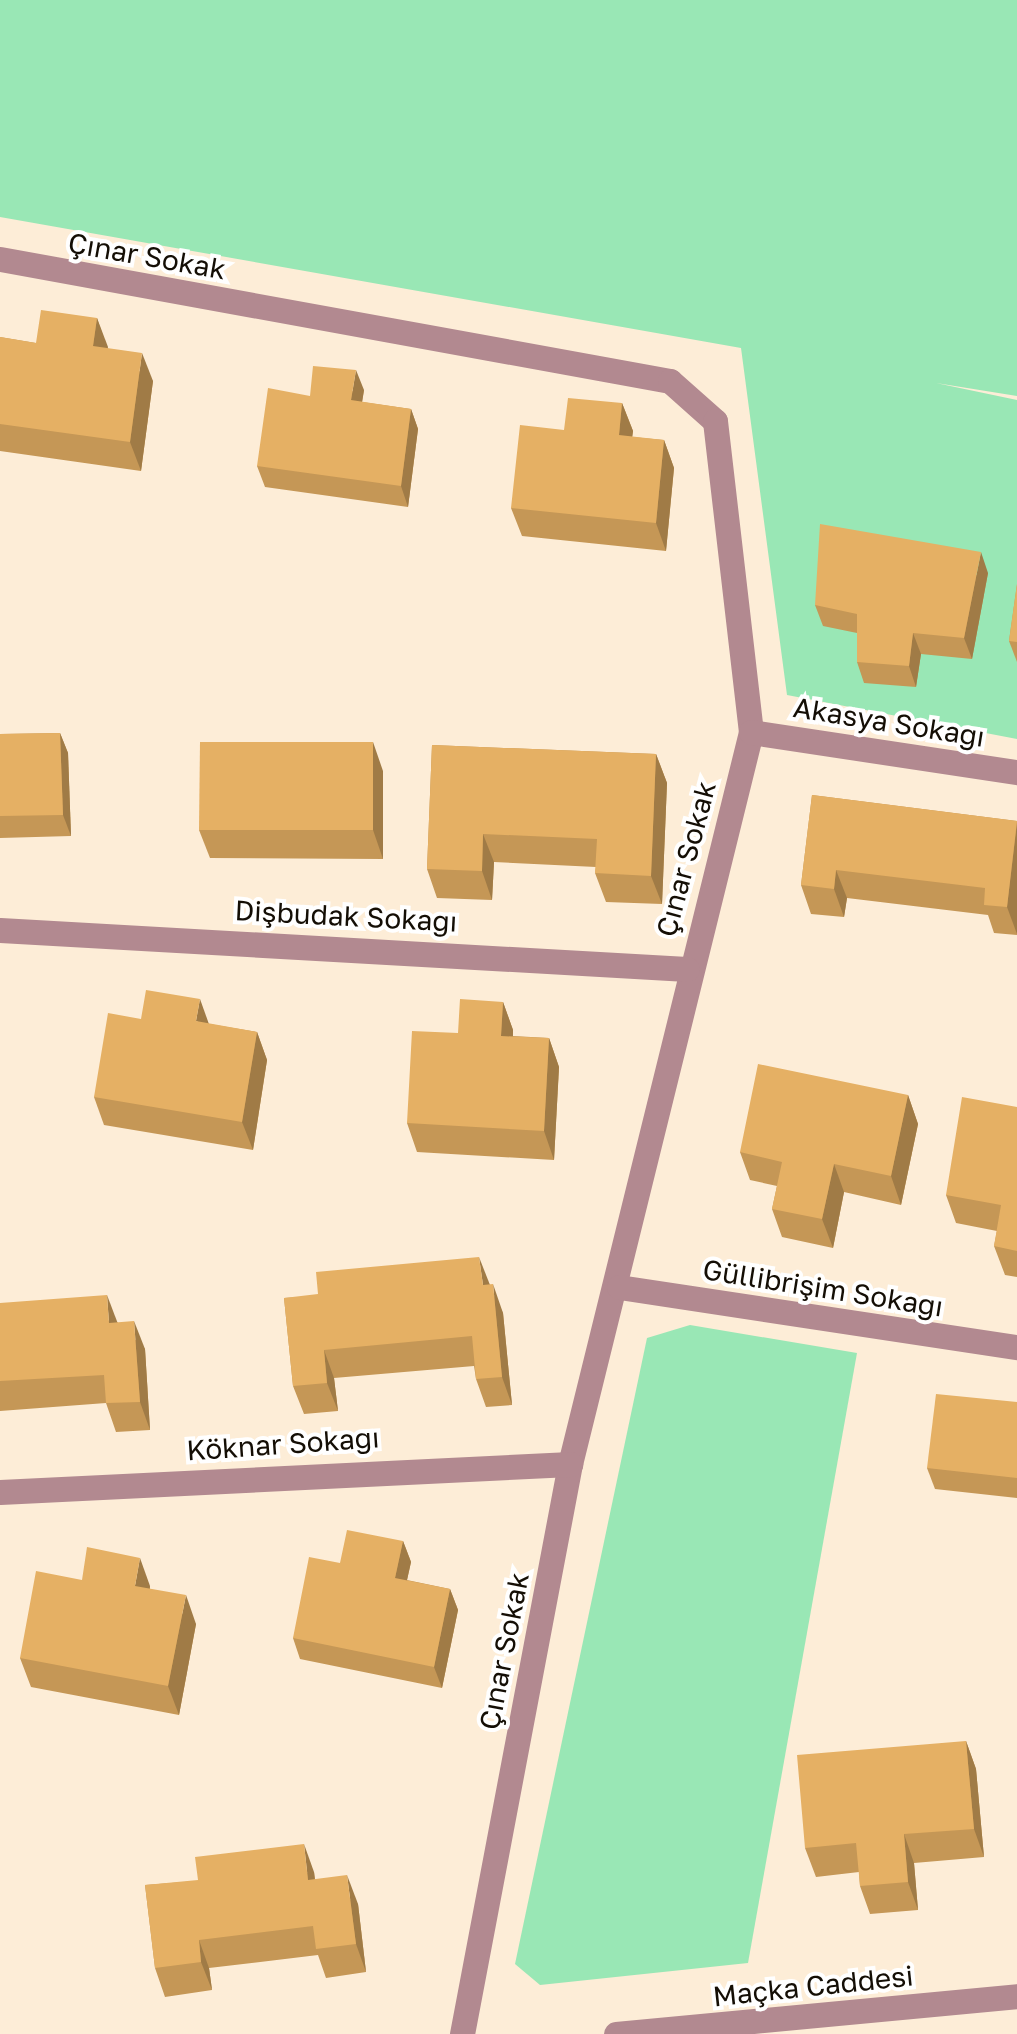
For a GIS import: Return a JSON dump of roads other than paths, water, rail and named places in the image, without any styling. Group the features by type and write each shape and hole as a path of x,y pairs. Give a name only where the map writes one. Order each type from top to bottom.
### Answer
{"street":[{"name":"Çınar Sokak","path":"0,260 670,381 715,421 751,732 687,969 619,1287 570,1464 462,2034"},
{"name":"Akasya Sokağı","path":"751,732 1017,772"},
{"name":"Dişbudak Sokağı","path":"0,930 687,969"},
{"name":"Güllibrişim Sokağı","path":"619,1287 1017,1348"},
{"name":"Köknar Sokağı","path":"0,1492 570,1464"},
{"name":"Maçka Caddesi","path":"616,2034 730,2030 1017,1996"}]}
